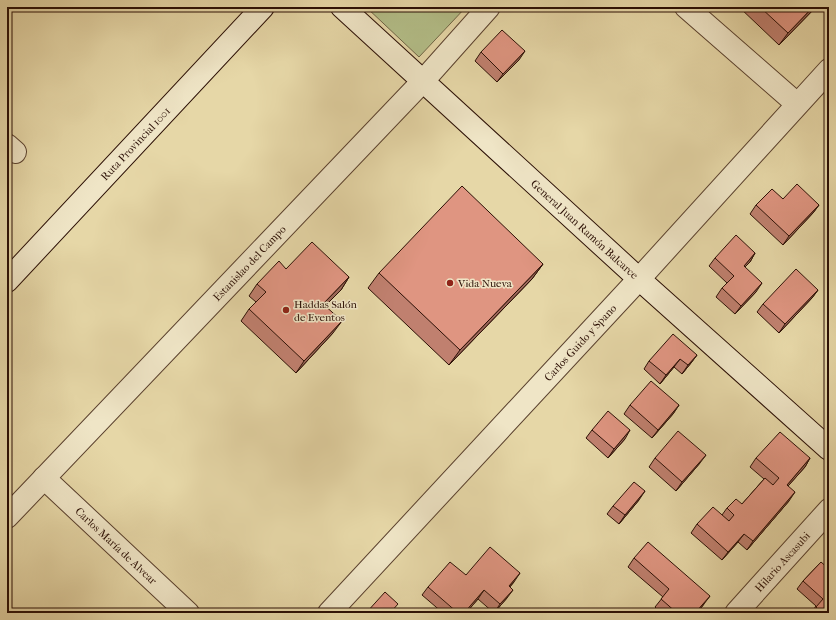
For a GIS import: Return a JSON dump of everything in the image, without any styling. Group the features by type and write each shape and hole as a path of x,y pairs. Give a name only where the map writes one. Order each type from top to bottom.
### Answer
{"street":[{"name":"Ruta Provincial 1001","path":"7,281 264,7"},
{"name":"General Juan Ramón Balcarce","path":"342,7 638,280 829,449"},
{"name":"Estanislao del Campo","path":"7,518 422,81 489,7"},
{"path":"686,7 796,104"},
{"name":"Carlos Guido y Spano","path":"329,613 638,280 796,104 829,70"},
{"name":"Carlos María de Alvear","path":"44,478 188,613"},
{"name":"Hilario Ascasubi","path":"736,613 829,510"}],"green space":[{"path":"366,7 466,7 419,57"}],"building":[{"path":"760,7 813,7 788,33"},
{"path":"502,30 525,51 503,74 481,52"},
{"path":"797,184 819,205 789,236 756,205 772,189 783,199"},
{"name":"Vida Nueva","path":"462,186 543,264 460,350 379,273"},
{"path":"736,235 755,253 744,266 762,283 741,306 722,288 734,276 715,258"},
{"name":"Haddas Salón de Eventos","path":"312,242 349,277 323,304 342,321 304,361 249,309 266,292 257,284 279,261 286,269"},
{"path":"796,269 818,290 785,324 763,304"},
{"path":"673,334 697,355 688,365 680,359 666,375 649,361"},
{"path":"651,381 679,405 658,430 630,405"},
{"path":"608,411 630,430 614,449 592,430"},
{"path":"678,431 706,455 682,482 655,458"},
{"path":"780,432 810,458 787,485 795,492 753,541 744,534 728,552 697,524 713,507 729,521 734,515 727,508 736,499 742,504 765,478 773,485 779,478 756,458"},
{"path":"634,482 645,491 625,515 613,506"},
{"path":"648,542 710,596 695,613 677,613 661,599 669,589 634,558"},
{"path":"490,547 520,573 509,586 513,590 500,604 484,590 464,613 458,613 428,587 450,562 466,575"},
{"path":"821,562 829,569 829,613 822,613 816,607 823,599 803,581"},
{"path":"385,592 398,604 390,613 366,613"}],"place":[{"name":"Vida Nueva","path":"450,283"},
{"name":"Haddas Salón de Eventos","path":"286,310"}]}
